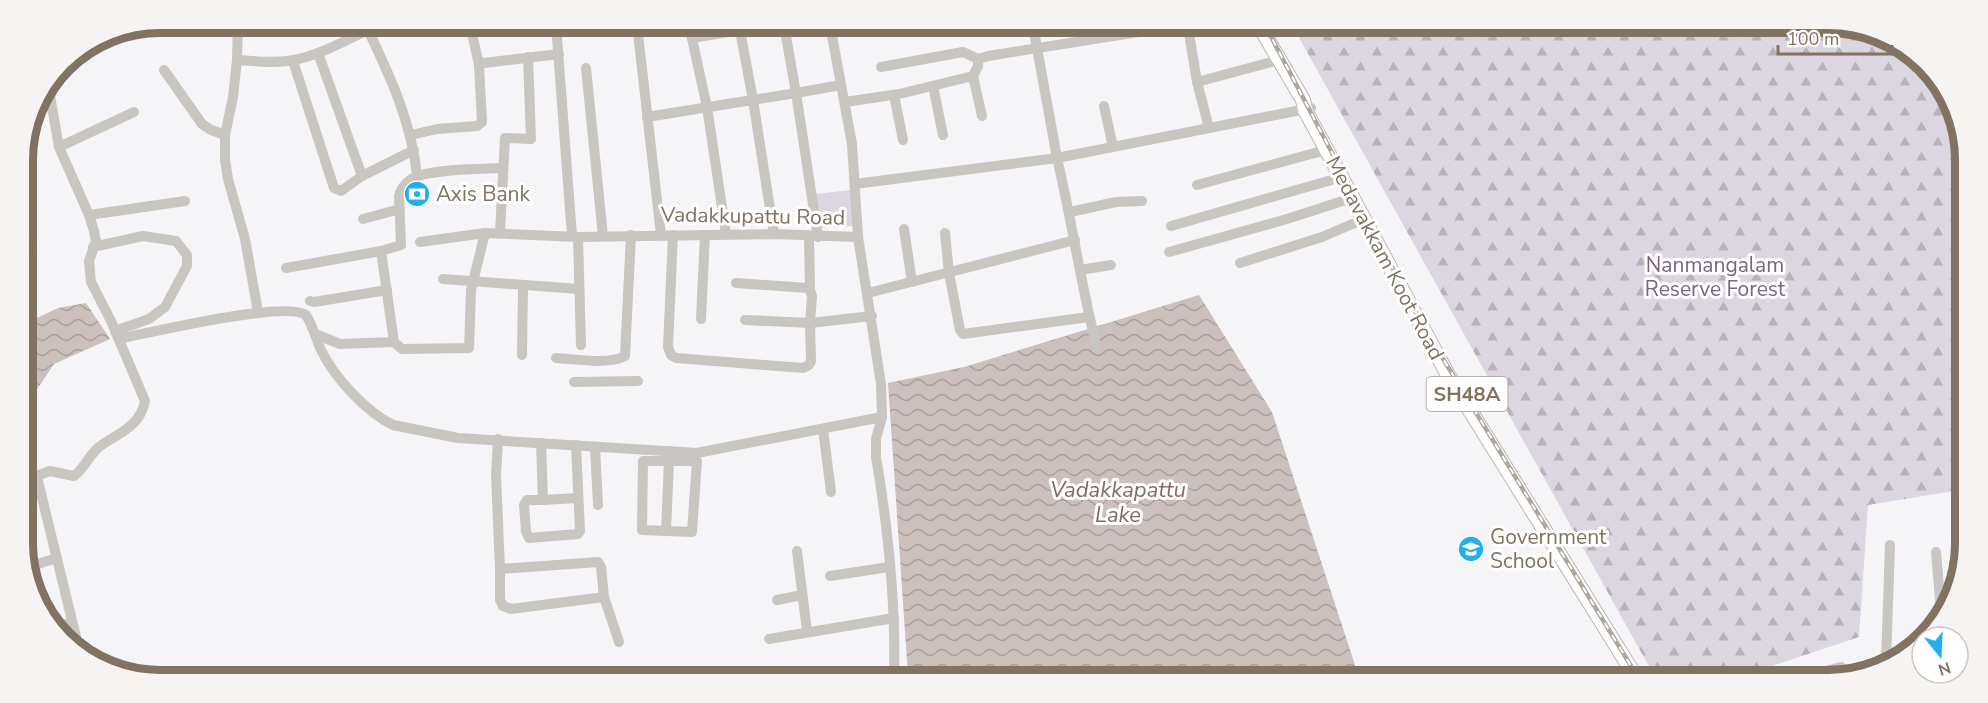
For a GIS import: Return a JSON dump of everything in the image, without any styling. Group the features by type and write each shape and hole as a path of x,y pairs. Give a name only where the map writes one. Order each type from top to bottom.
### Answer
{"main road":[{"name":"Medavakkam Koot Road","path":"1263,33 1306,106 1326,150 1448,375 1632,670"},
{"name":"SH48A","path":"1306,106 1424,325 1566,555 1594,594 1641,670"}],"street":[{"path":"238,33 233,97 225,135 225,160 228,179 239,213 258,312"},
{"path":"237,60 293,61 318,53 356,33"},
{"path":"371,33 394,85 411,135 417,176"},
{"path":"411,135 437,129 477,126 482,122 479,65 472,33"},
{"path":"557,33 575,236 581,345"},
{"path":"638,33 661,235"},
{"path":"691,33 707,107 726,234"},
{"path":"692,38 714,33"},
{"path":"741,33 774,234"},
{"path":"673,235 668,347 671,355 676,358 803,368 809,365 811,361 812,296 810,290 814,236 796,93 785,33"},
{"path":"832,33 852,144 858,237"},
{"path":"1034,33 1057,158 1097,348"},
{"path":"881,67 963,52 978,59 1107,33"},
{"path":"1189,33 1197,82 1209,128"},
{"path":"318,53 362,176"},
{"path":"479,65 559,54"},
{"path":"500,232 505,138 531,139 528,57"},
{"path":"845,102 894,95 972,76 978,66 978,59"},
{"path":"1197,82 1279,60"},
{"path":"293,61 334,188 341,191 362,176 414,150"},
{"path":"586,68 603,236"},
{"path":"164,70 202,124 225,135"},
{"path":"972,76 982,116"},
{"path":"647,117 841,85"},
{"path":"933,86 943,135"},
{"path":"894,95 903,140"},
{"path":"33,478 50,471 74,476 99,447 127,431 144,409 146,401 91,282 88,261 96,241 89,215 59,147 50,97"},
{"path":"1104,106 1113,147"},
{"path":"855,184 1057,158 1306,106"},
{"path":"59,147 134,112"},
{"path":"1197,186 1326,150"},
{"path":"286,268 381,251 401,245 400,189 417,176 459,170 502,168"},
{"path":"1171,226 1342,177"},
{"path":"1169,252 1352,198"},
{"path":"89,215 185,201"},
{"path":"1070,212 1116,202 1142,201"},
{"path":"363,219 400,209"},
{"path":"1240,263 1322,237 1364,219"},
{"path":"904,229 912,282"},
{"path":"381,251 394,342 402,349 469,348 472,282 485,232"},
{"name":"Vadakkupattu Road","path":"420,242 485,232 575,236 774,234 858,237 881,384 882,417 876,439 876,457 890,567 894,618 894,670"},
{"path":"945,233 949,273 960,330 963,334 1089,317"},
{"path":"556,358 606,361 618,360 625,356 631,235"},
{"path":"701,319 705,235"},
{"path":"93,247 143,236 177,241 187,255 187,266 165,307 149,319 116,334"},
{"path":"868,293 1076,240"},
{"path":"1080,270 1111,265"},
{"path":"443,279 579,289"},
{"path":"736,283 810,290"},
{"path":"522,354 523,286"},
{"path":"310,301 387,290"},
{"path":"116,334 258,312 286,309 303,312 310,321 322,352 339,377 367,408 384,420 404,428 458,438 576,445 642,455 697,457 882,417"},
{"path":"745,320 810,323 872,316"},
{"path":"315,334 340,344 394,342"},
{"path":"604,382 606,361"},
{"path":"574,382 638,381"},
{"path":"823,429 831,492"},
{"path":"498,439 496,475 500,600 503,606 511,609 604,597"},
{"path":"541,444 543,500"},
{"path":"576,445 581,528 578,534 529,538 526,531 525,502 578,498"},
{"path":"595,447 598,505"},
{"path":"642,455 642,530 692,532 697,457"},
{"path":"666,531 670,456"},
{"path":"37,477 76,638"},
{"path":"1886,656 1890,545"},
{"path":"797,551 807,631"},
{"path":"1936,552 1940,601"},
{"path":"35,565 57,558"},
{"path":"500,569 598,561 601,567 604,597 619,642"},
{"path":"830,576 890,567"},
{"path":"777,600 802,595"},
{"path":"769,639 894,618"},
{"path":"63,625 72,622"},
{"path":"1829,670 1841,667"}],"green space":[{"name":"Nanmangalam Reserve Forest","path":"1296,33 1844,34 1869,40 1898,54 1918,70 1938,97 1951,127 1955,160 1955,491 1868,505 1859,637 1760,670 1651,670"},
{"path":"851,190 853,226 822,228 815,194"}],"water":[{"name":"Vadakkapattu Lake","path":"1199,295 1272,412 1357,670 908,670 888,383 964,367"},
{"path":"86,303 110,339 54,364 33,396 33,320 58,308"}],"railway":[{"path":"1269,33 1423,326 1633,670"}],"place":[{"name":"Axis Bank","path":"417,194"},
{"name":"Government School","path":"1471,549"}]}
